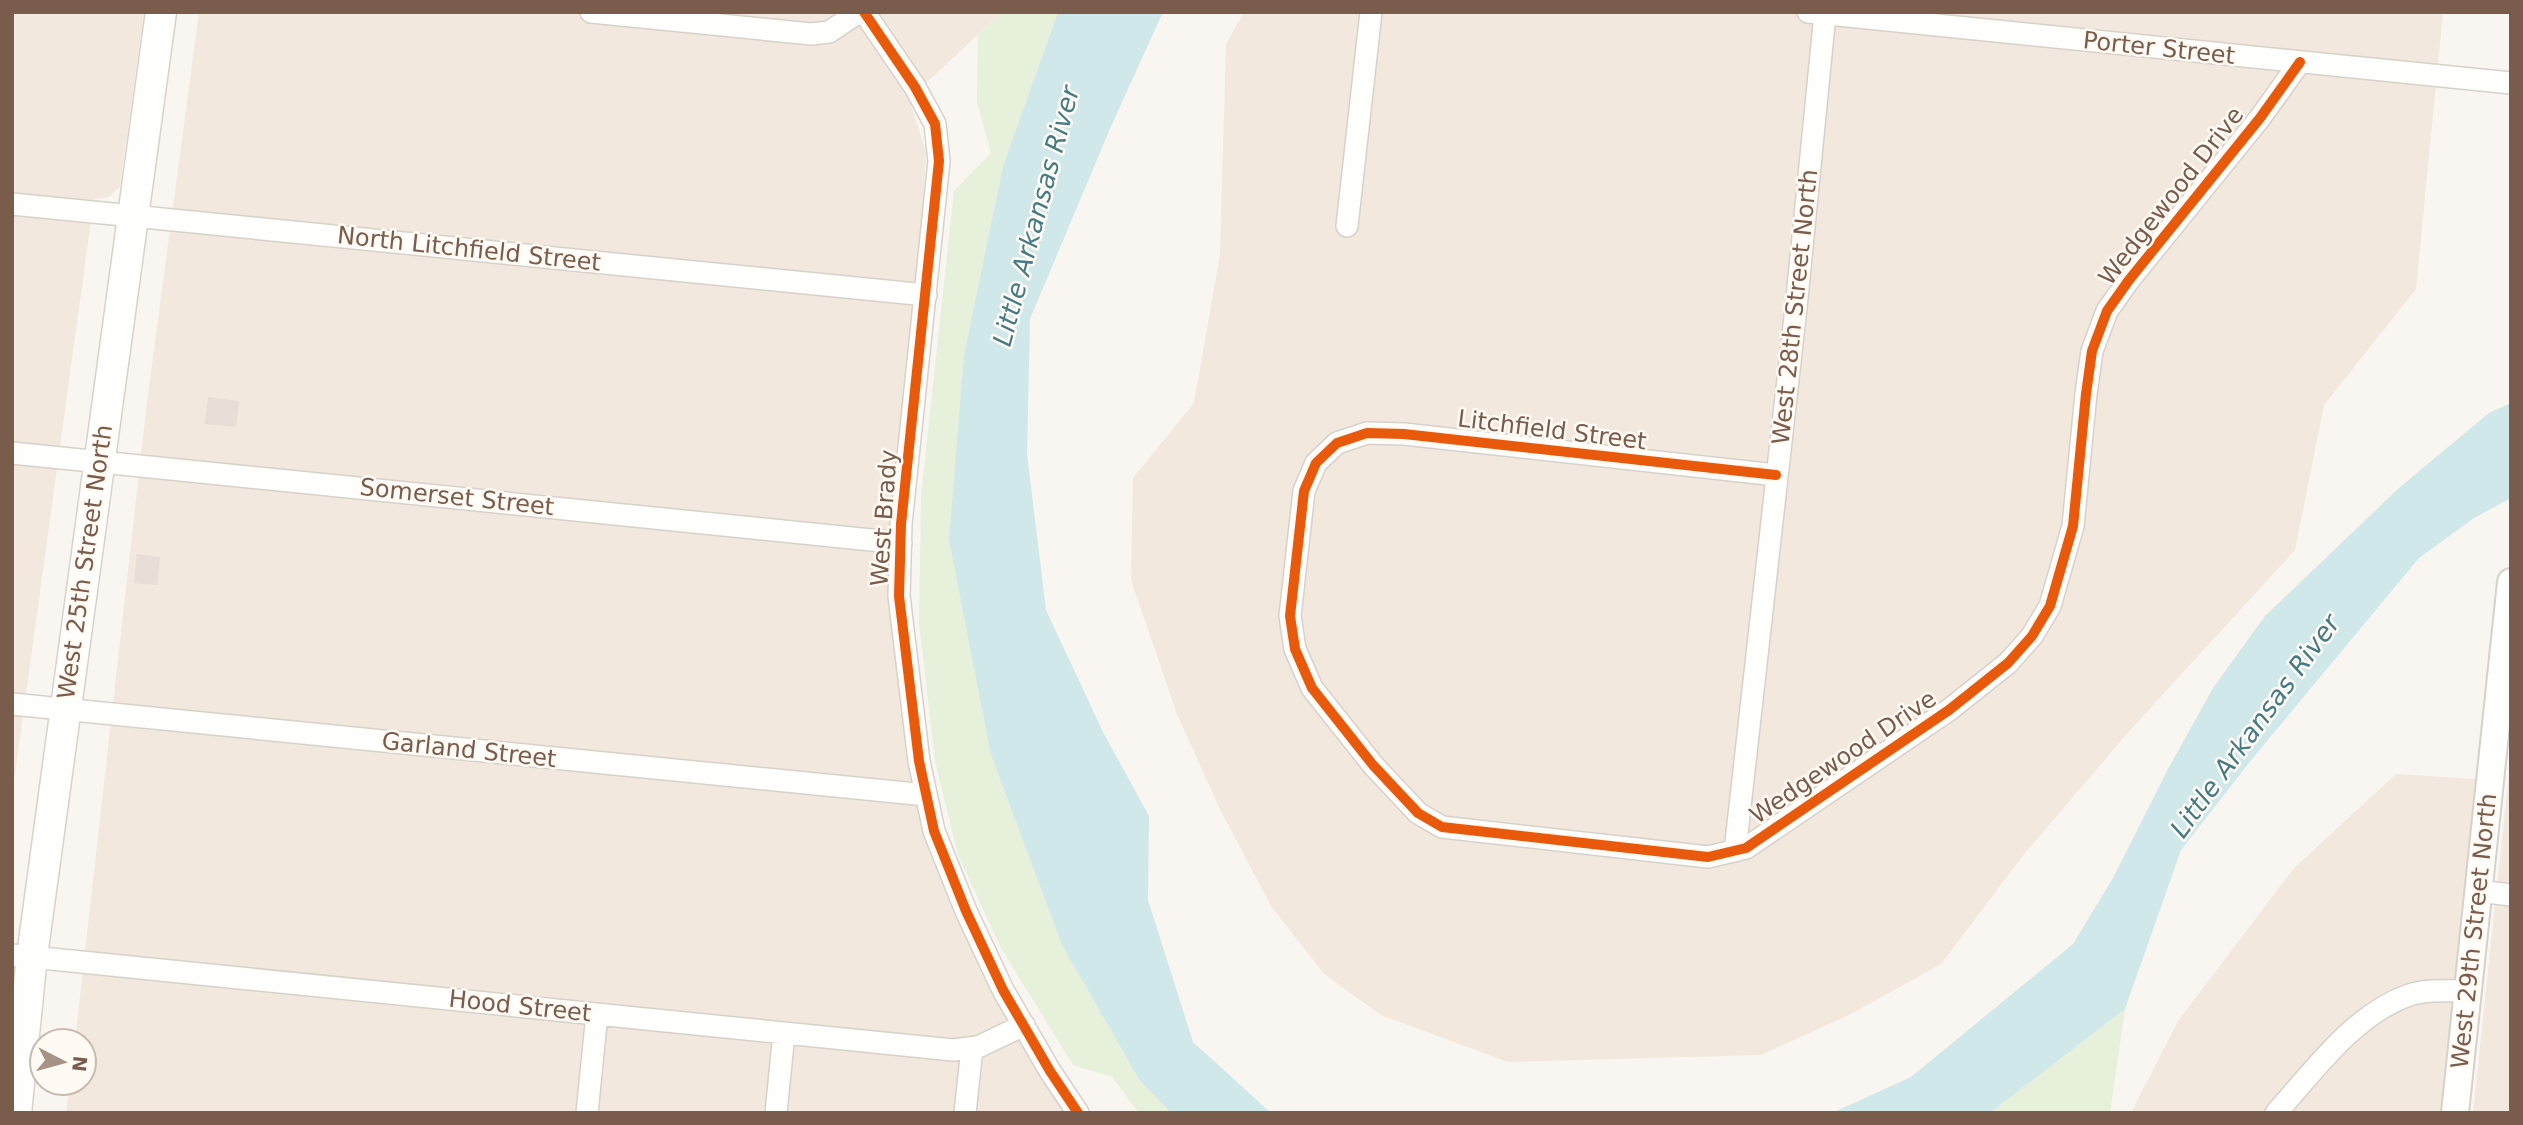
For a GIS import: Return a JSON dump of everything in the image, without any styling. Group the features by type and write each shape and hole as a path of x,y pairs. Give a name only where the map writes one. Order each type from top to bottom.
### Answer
{"main road":[{"name":"West 25th Street North","path":"16,1113 22,956 65,710 161,12"}],"street":[{"path":"591,12 811,34 829,32 862,12"},
{"name":"West Brady","path":"862,12 915,87 934,124 939,161 901,543 899,596 919,761 934,831 966,911 1003,990 1078,1113"},
{"path":"1347,226 1371,12"},
{"name":"Porter Street","path":"1817,13 2511,83"},
{"name":"West 28th Street North","path":"1735,851 1776,475 1817,13"},
{"name":"Wedgewood Drive","path":"1328,452 1316,463 1304,491 1290,617 1295,649 1312,688 1373,765 1418,813 1442,827 1708,857 1746,848 1949,710 2008,663 2032,636 2050,606 2073,526 2085,394 2092,351 2108,311 2129,280 2260,118 2300,62"},
{"name":"North Litchfield Street","path":"12,204 926,295"},
{"name":"Litchfield Street","path":"1328,452 1337,443 1367,433 1404,434 1776,475"},
{"name":"Somerset Street","path":"12,453 901,543"},
{"name":"West 29th Street North","path":"2455,1113 2510,587"},
{"name":"Garland Street","path":"12,704 926,795"},
{"path":"2479,891 2511,895"},
{"name":"Hood Street","path":"22,956 953,1050 972,1048 999,1039 1024,1026"},
{"path":"2276,1113 2343,1039 2378,1011 2409,995 2437,990 2468,991"},
{"path":"587,1113 597,1014"},
{"path":"776,1113 784,1034"},
{"path":"965,1113 972,1048"}],"shaded area":[{"path":"12,12 144,12 120,186 109,197 94,199 12,796"},
{"path":"199,12 1002,12 909,99 926,152 923,210 888,567 899,692 922,826 967,939 1030,1057 1064,1113 66,1113 68,1097 98,1097 98,1027 77,1027 147,402"},
{"path":"1244,12 2443,12 2416,289 2324,405 2295,550 2132,728 2021,858 1941,964 1853,1013 1761,1055 1508,1062 1381,1015 1324,974 1271,906 1220,809 1177,714 1131,580 1133,478 1194,403 1220,255 1226,44"},
{"path":"2511,754 2511,1113 2473,1113"},
{"path":"2396,774 2490,780 2454,1113 2131,1113 2178,1021 2294,868"}],"green space":[{"path":"1002,12 1058,12 1003,166 964,355 991,755 1062,945 1140,1081 1171,1113 1139,1113 1112,1077 1073,1065 1001,948 958,855 935,761 919,623 921,496 954,191 991,153 977,102 978,35"},
{"path":"2125,1009 2110,1113 1990,1113 1998,1107"}],"water":[{"name":"Little Arkansas River","path":"1058,12 1163,12 1112,124 1030,319 1027,454 1046,610 1104,734 1149,816 1148,900 1193,1042 1271,1113 1171,1113 1140,1081 1062,945 991,755 949,540 964,355 1003,166"},
{"name":"Little Arkansas River","path":"2511,403 2511,498 2474,518 2419,558 2252,759 2181,850 2125,1009 1990,1113 1832,1113 1911,1077 2073,944 2113,878 2213,688 2265,616 2400,487 2489,413"}],"building":[{"path":"208,397 239,401 236,427 205,424"},
{"path":"137,554 160,557 157,585 134,583"}],"cycle path":[{"path":"864,12 915,87 935,124 939,161 901,524 899,596 919,761 934,831 966,911 1003,990 1078,1113"},
{"path":"1776,475 1404,434 1367,433 1337,443 1316,463 1304,491 1290,616 1295,649 1312,688 1373,765 1418,813 1442,827 1708,857 1746,848 1949,710 2008,663 2032,636 2050,606 2073,526 2092,351 2107,311 2260,118 2300,62"}]}
